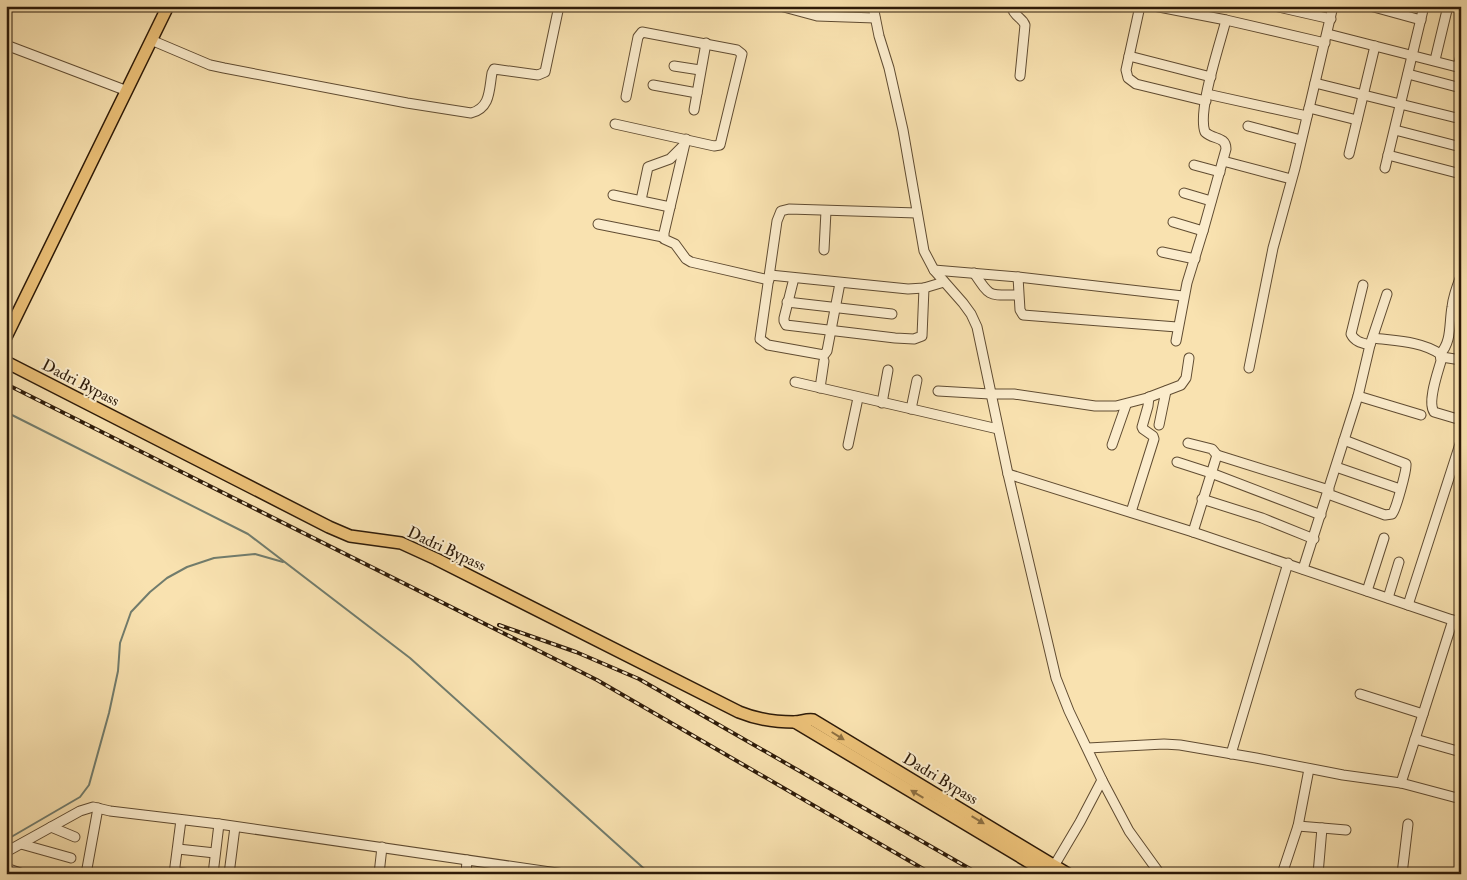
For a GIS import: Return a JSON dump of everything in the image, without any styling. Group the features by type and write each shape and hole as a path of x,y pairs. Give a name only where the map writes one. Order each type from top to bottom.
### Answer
{"main road":[{"path":"6,320 122,89 160,6"},
{"path":"6,337 168,6"},
{"name":"Dadri Bypass","path":"6,362 342,533 400,543 444,563 739,712 755,718 794,722 806,719 813,720 1051,871 1068,874"}],"street":[{"path":"151,40 204,62 224,68 407,103 471,113 480,110 486,104 494,69 538,75 545,72 559,6"},
{"path":"780,6 804,9 817,16 875,18"},
{"path":"873,6 903,130 924,251 934,270 972,314 977,327 1008,474 1056,678 1069,711 1129,831 1160,874"},
{"path":"1011,6 1015,16 1024,21 1025,25 1020,76"},
{"path":"1140,6 1126,70 1126,75 1130,82 1207,98 1357,120"},
{"path":"1154,6 1201,10 1226,20 1325,43"},
{"path":"1274,6 1331,19"},
{"path":"1249,368 1273,248 1328,34 1333,6"},
{"path":"1370,6 1421,20"},
{"path":"1384,168 1395,130 1424,6"},
{"path":"1435,60 1448,6"},
{"path":"1176,341 1183,296 1223,161 1225,143 1223,140 1208,135 1204,128 1207,98 1226,20"},
{"path":"615,124 686,141 718,146 722,143 742,54 737,50 645,32 640,34 626,97"},
{"path":"1328,34 1435,60 1459,68 1461,55"},
{"path":"694,110 706,43"},
{"path":"6,45 122,89"},
{"path":"1349,154 1376,46"},
{"path":"1129,56 1212,77"},
{"path":"674,66 700,70"},
{"path":"1408,74 1461,88"},
{"path":"1315,83 1461,119"},
{"path":"653,85 697,93"},
{"path":"1248,126 1301,140"},
{"path":"1395,130 1461,147"},
{"path":"641,200 648,167 670,159 686,141"},
{"path":"663,237 686,141"},
{"path":"1388,154 1461,174"},
{"path":"1223,161 1292,179"},
{"path":"1194,166 1220,172"},
{"path":"1184,192 1211,200"},
{"path":"613,195 670,207"},
{"path":"840,283 827,351 824,355 762,342 760,336 780,212 789,209 917,213"},
{"path":"824,250 826,210"},
{"path":"1173,222 1203,231"},
{"path":"598,224 663,237 676,245 688,261 769,277 908,289 924,288 944,282"},
{"path":"1162,252 1195,259"},
{"path":"934,270 1018,277 1183,296"},
{"path":"974,273 991,294 1018,295"},
{"path":"1018,277 1020,310 1025,315 1178,327"},
{"path":"794,278 784,321 786,325 919,339 922,336 924,288"},
{"path":"1460,282 1452,306 1450,326 1432,398 1432,408 1434,412 1461,420"},
{"path":"1363,285 1351,334 1358,342 1414,344 1430,348 1441,356 1461,360"},
{"path":"1304,570 1358,396 1371,342 1387,294"},
{"path":"788,302 892,314"},
{"path":"1450,326 1461,329"},
{"path":"938,391 1014,394 1104,407 1126,404 1184,383 1190,358"},
{"path":"820,388 824,362"},
{"path":"882,403 888,370"},
{"path":"911,409 917,380"},
{"path":"795,382 858,398 998,428"},
{"path":"1159,425 1166,391"},
{"path":"1358,396 1421,415"},
{"path":"1131,512 1154,439 1142,427 1149,397"},
{"path":"848,446 858,398"},
{"path":"1112,445 1126,404"},
{"path":"1188,443 1212,449 1217,454 1328,492 1364,508 1390,515 1395,511 1400,489 1407,471 1406,464 1344,440"},
{"path":"1408,605 1461,441"},
{"path":"1193,532 1217,454"},
{"path":"1176,462 1211,472 1321,515"},
{"path":"1336,467 1400,489"},
{"path":"1008,474 1288,563 1457,621 1423,714 1401,783"},
{"path":"1202,500 1262,518 1314,539"},
{"path":"1366,591 1384,538"},
{"path":"1388,598 1399,562"},
{"path":"1231,754 1288,563"},
{"path":"1360,694 1423,714"},
{"path":"1415,739 1461,752"},
{"path":"1088,748 1172,744 1360,778 1401,783 1461,799"},
{"path":"1282,874 1298,826 1309,769"},
{"path":"1051,871 1102,780"},
{"path":"6,852 88,808 98,808 467,860 519,871 564,874"},
{"path":"86,874 98,808"},
{"path":"182,820 174,873 191,874"},
{"path":"213,874 219,824"},
{"path":"1402,874 1408,824"},
{"path":"229,874 235,826"},
{"path":"1298,826 1346,830"},
{"path":"51,827 75,837"},
{"path":"1318,874 1322,828"},
{"path":"21,844 71,858"},
{"path":"379,874 382,848"},
{"path":"178,849 215,854"},
{"path":"466,874 467,860"},
{"path":"6,868 23,874"}],"waterway":[{"path":"6,412 248,534 410,658 650,874"},
{"path":"6,840 80,797 89,785 109,713 118,671 120,643 131,612 150,592 167,578 187,567 214,558 255,554 283,562"}],"railway":[{"path":"6,384 597,680 932,874"},
{"path":"499,625 576,652 639,679 979,874"}]}
